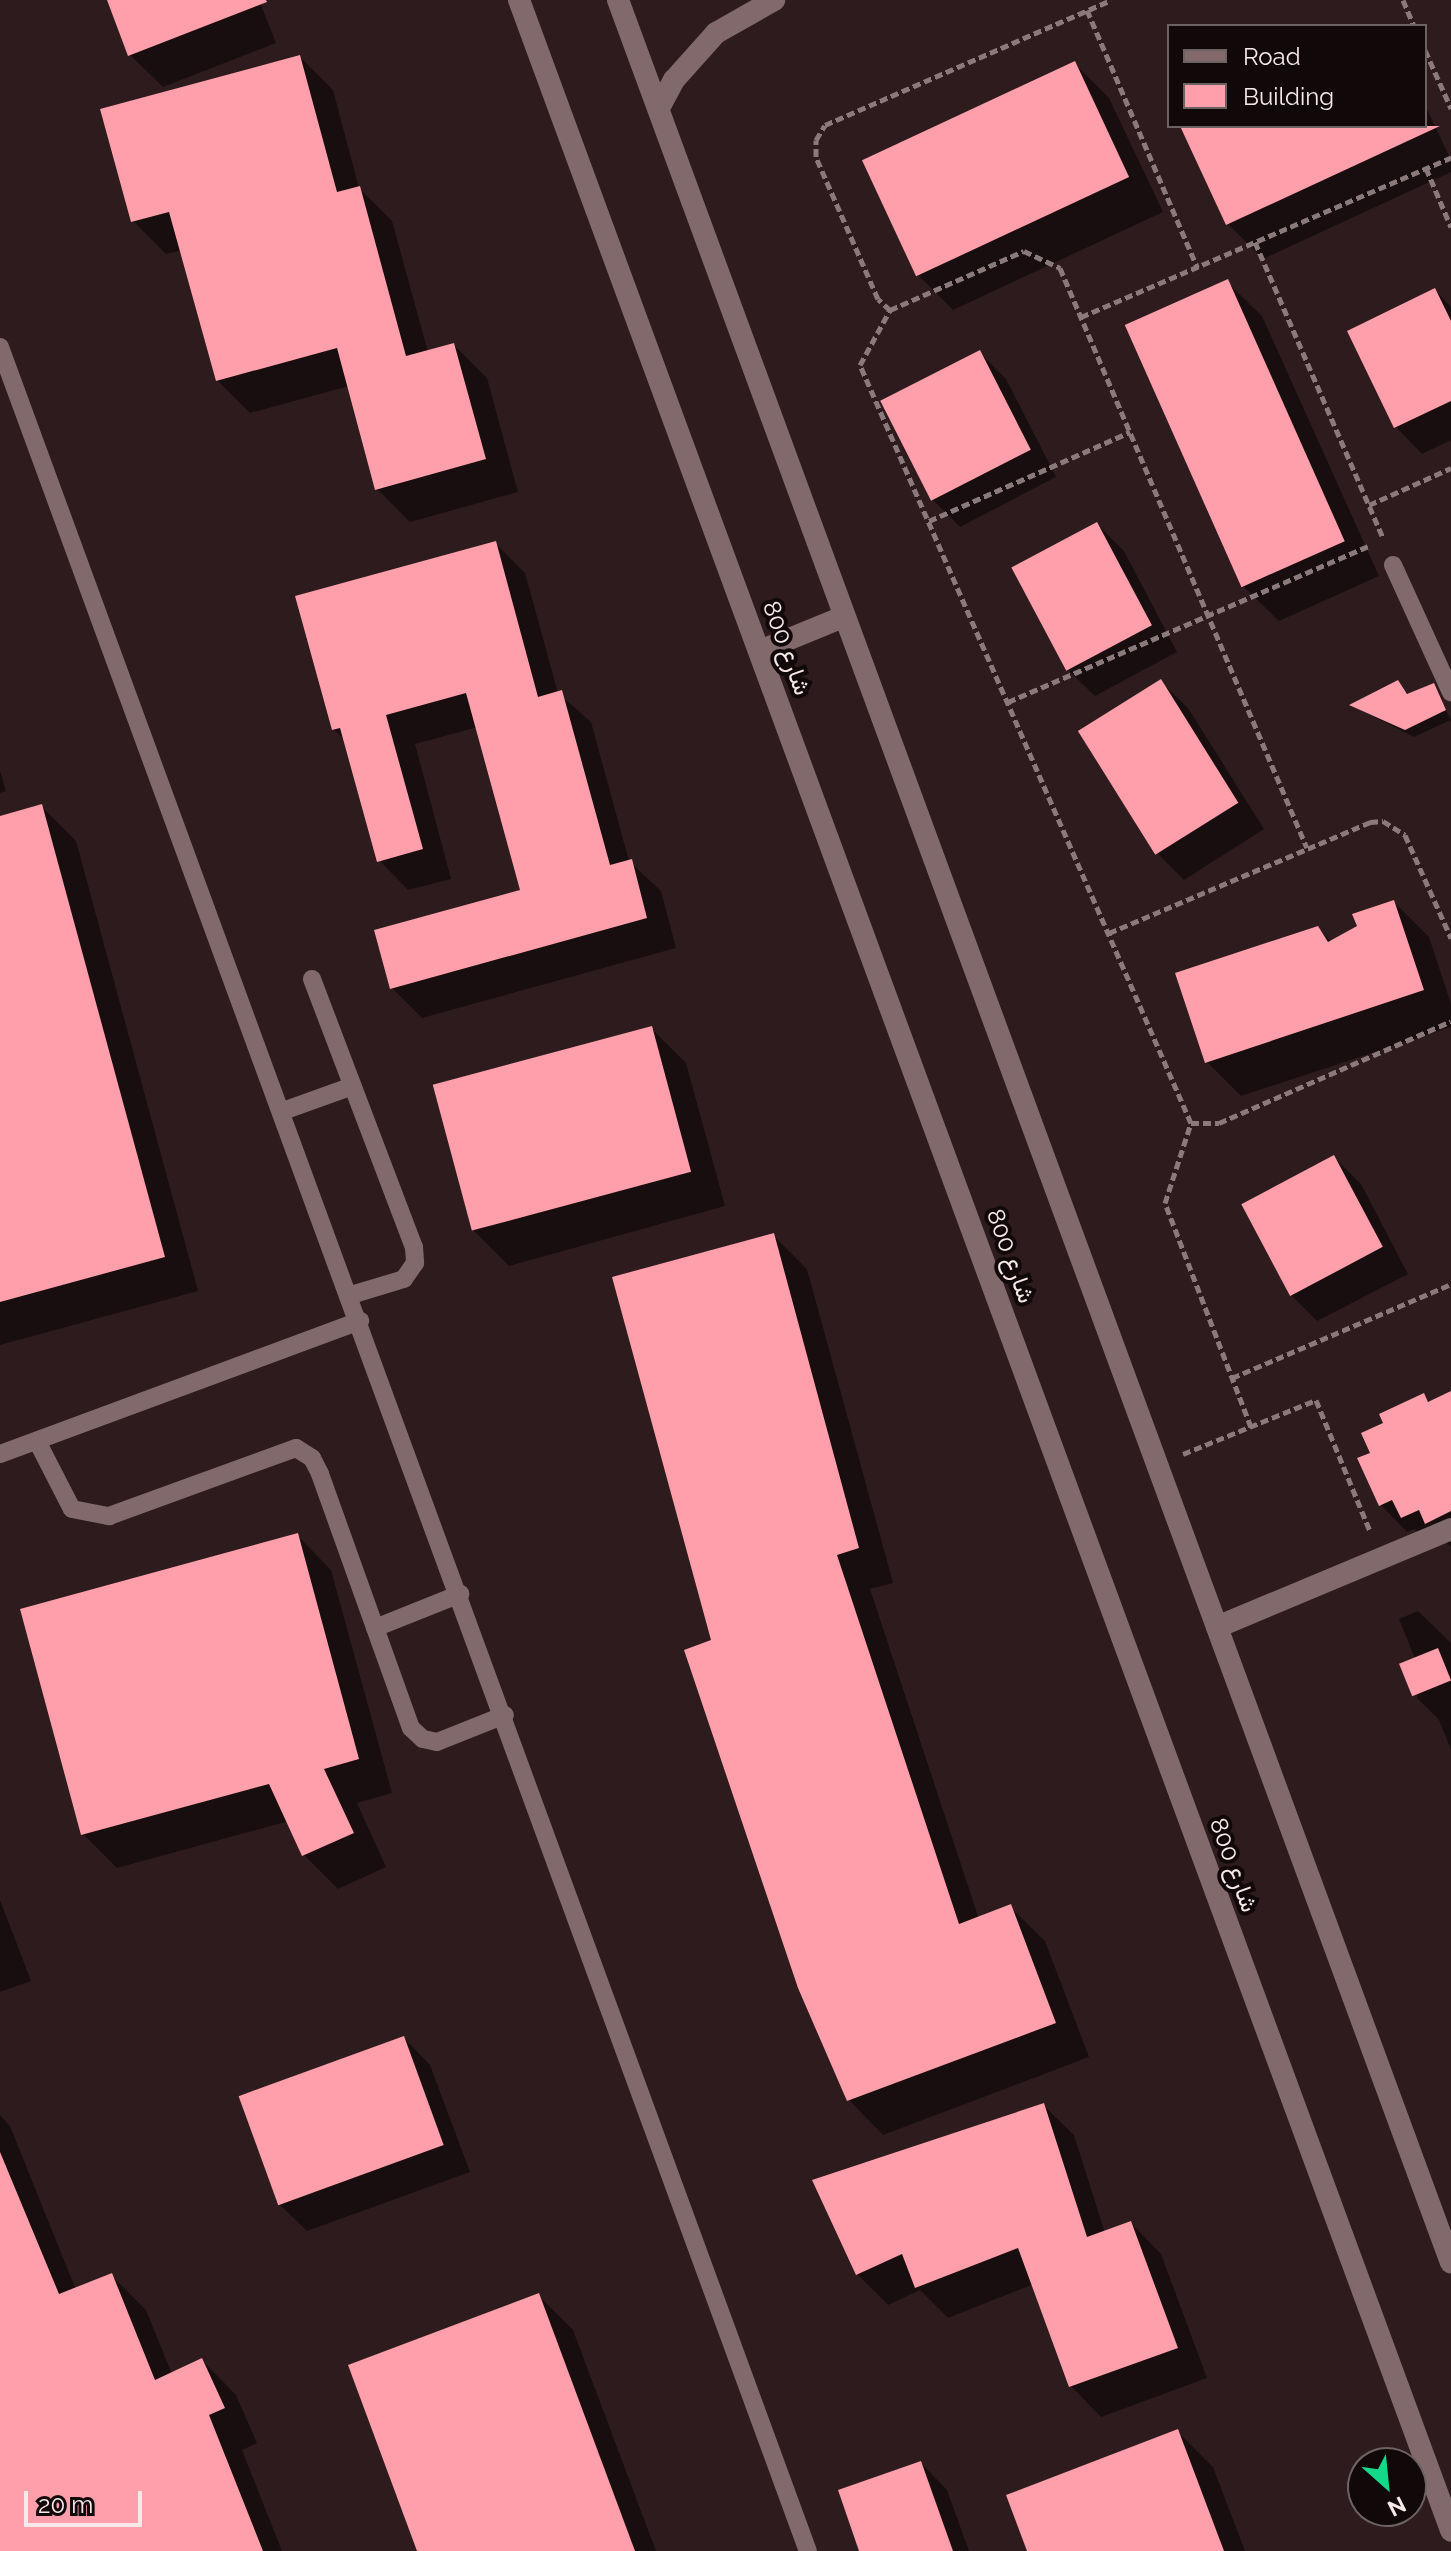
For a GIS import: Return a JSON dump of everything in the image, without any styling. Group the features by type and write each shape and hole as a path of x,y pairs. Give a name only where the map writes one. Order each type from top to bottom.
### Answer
{"street":[{"name":"شارع 800","path":"519,0 1451,2531"},
{"path":"618,0 1451,2263"},
{"path":"659,108 674,80 716,33 774,0"},
{"path":"760,651 843,617"},
{"path":"1217,1627 1451,1529"}],"lane":[{"path":"0,347 505,1715 808,2551"},
{"path":"1393,565 1451,692"},
{"path":"312,979 414,1247 415,1263 404,1279 351,1295"},
{"path":"283,1111 353,1086"},
{"path":"0,1454 360,1321"},
{"path":"37,1441 72,1509 109,1516 296,1448 312,1458 320,1474 411,1728 423,1739 437,1742 505,1715"},
{"path":"375,1628 460,1594"}],"path":[{"path":"890,310 878,299 816,157 816,140 825,125 1111,0"},
{"path":"1403,0 1413,24"},
{"path":"1087,10 1197,267"},
{"path":"1427,54 1451,108"},
{"path":"1081,317 1451,158"},
{"path":"1426,168 1451,227"},
{"path":"1255,242 1393,565"},
{"path":"1251,1427 1165,1203 1191,1123 860,365 890,310 1024,251 1060,268 1307,848"},
{"path":"929,521 1130,432"},
{"path":"1369,505 1451,468"},
{"path":"1008,702 1383,540"},
{"path":"1109,933 1370,822 1396,825 1451,938"},
{"path":"1191,1123 1219,1123 1451,1021"},
{"path":"1232,1378 1451,1284"},
{"path":"1156,1465 1316,1400 1381,1558"}],"building":[{"path":"107,0 266,0 267,2 128,56"},
{"path":"300,55 337,192 360,186 406,356 454,343 486,459 375,490 337,348 216,381 169,212 131,222 100,109"},
{"path":"1075,61 1129,177 916,276 862,160"},
{"path":"1440,126 1226,225 1181,128"},
{"path":"1228,279 1345,541 1242,587 1125,325"},
{"path":"1435,288 1451,321 1451,401 1394,428 1347,331"},
{"path":"980,350 1031,450 931,501 880,401"},
{"path":"1097,522 1152,625 1066,671 1011,568"},
{"path":"496,541 538,697 562,690 610,865 632,859 647,918 390,989 374,930 520,890 466,693 386,715 423,849 377,862 340,728 332,730 295,596"},
{"path":"1161,679 1238,803 1155,855 1078,731"},
{"path":"1398,680 1407,694 1434,683 1446,710 1405,730 1349,705"},
{"path":"42,804 165,1257 0,1302 0,816"},
{"path":"1394,900 1424,990 1205,1063 1175,973 1318,926 1328,942 1357,926 1352,914"},
{"path":"652,1026 691,1172 472,1231 433,1085"},
{"path":"1334,1155 1383,1247 1290,1296 1241,1204"},
{"path":"774,1233 859,1548 837,1555 959,1924 1011,1904 1056,2023 847,2101 798,1988 684,1650 711,1640 612,1277"},
{"path":"1451,1391 1451,1511 1425,1524 1419,1510 1401,1518 1392,1500 1379,1506 1357,1458 1370,1453 1361,1433 1383,1423 1379,1414 1424,1393 1428,1402"},
{"path":"298,1533 359,1759 324,1769 354,1833 302,1856 269,1784 81,1835 20,1609"},
{"path":"1438,1648 1451,1680 1412,1696 1399,1664"},
{"path":"404,2036 444,2145 278,2205 239,2096"},
{"path":"1044,2103 1087,2237 1131,2221 1178,2348 1069,2387 1018,2248 915,2288 902,2254 856,2275 812,2180"},
{"path":"0,2152 59,2294 112,2273 155,2380 202,2358 225,2408 209,2415 263,2551 0,2551"},
{"path":"539,2293 635,2551 417,2551 348,2365"},
{"path":"1178,2429 1224,2551 1027,2551 1006,2495"},
{"path":"921,2461 953,2551 859,2551 838,2490"}]}
